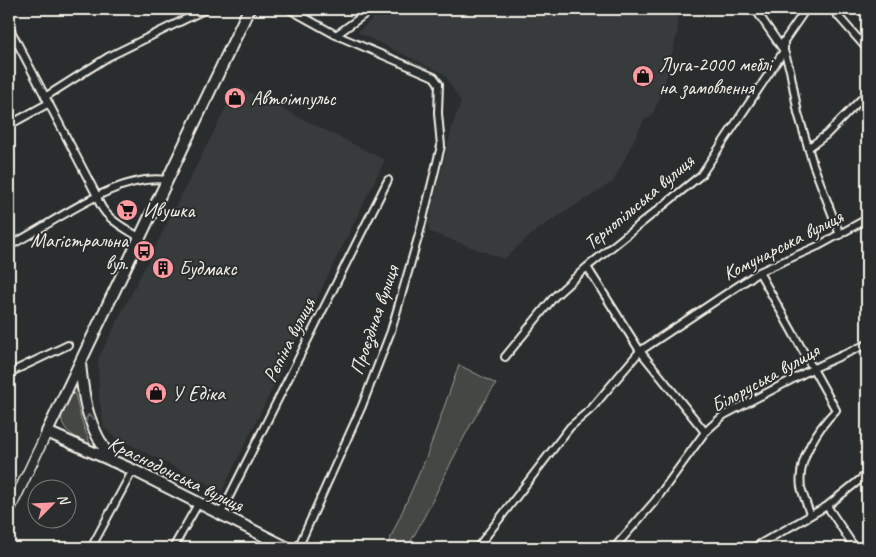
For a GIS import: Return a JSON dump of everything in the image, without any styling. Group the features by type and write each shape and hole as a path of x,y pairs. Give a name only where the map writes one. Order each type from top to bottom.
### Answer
{"main road":[{"path":"47,432 249,9"},
{"path":"80,362 88,418 99,441 112,460"},
{"name":"Краснодонська вулиця","path":"47,432 133,470 288,548"}],"street":[{"path":"9,125 108,57 206,9"},
{"path":"289,9 336,35 372,9"},
{"path":"755,9 784,51 808,148 840,234"},
{"name":"Тернопільська вулиця","path":"505,357 554,297 587,267 701,176 784,51 784,41 806,9"},
{"path":"832,9 867,49"},
{"path":"9,27 97,196 100,206 109,217 139,237"},
{"name":"Проєздная вулиця","path":"298,548 362,406 391,331 435,176 441,146 439,84 434,77 336,35"},
{"path":"808,148 826,135 867,93"},
{"path":"9,246 97,196 130,182 152,178 166,180"},
{"name":"Рєпіна вулиця","path":"220,515 388,180"},
{"name":"Комунарська вулиця","path":"477,548 570,427 592,408 640,351 759,272 840,234 867,219"},
{"path":"587,267 640,351 705,432"},
{"path":"759,272 836,410 823,423 811,444 801,476 801,487 810,514"},
{"path":"9,373 68,344"},
{"name":"Білоруська вулиця","path":"614,548 655,501 705,432 724,415 814,368 867,344"},
{"path":"9,512 47,432"},
{"path":"91,548 133,470"},
{"path":"753,548 827,506 867,474"},
{"path":"173,548 198,504"},
{"path":"827,506 855,548"}],"shaded area":[{"path":"385,9 677,9 678,30 662,94 651,117 644,120 613,182 538,229 504,259 430,232 428,224 453,124 461,102 444,74 359,33 358,31"},
{"path":"237,86 385,160 222,491 113,436 104,428 99,396 98,359"},
{"path":"459,365 496,384 460,444 419,528 407,548 386,548 426,458"},
{"path":"73,393 75,394 81,419 91,446 74,436 64,426 62,412"}],"place":[{"name":"Луга-2000 меблі на замовлення","path":"643,76"},
{"name":"Автоімпульс","path":"235,98"},
{"name":"Ивушка","path":"127,210"},
{"name":"Магістральна вул.","path":"144,251"},
{"name":"Будмакс","path":"163,268"},
{"name":"У Едіка","path":"156,393"}]}
